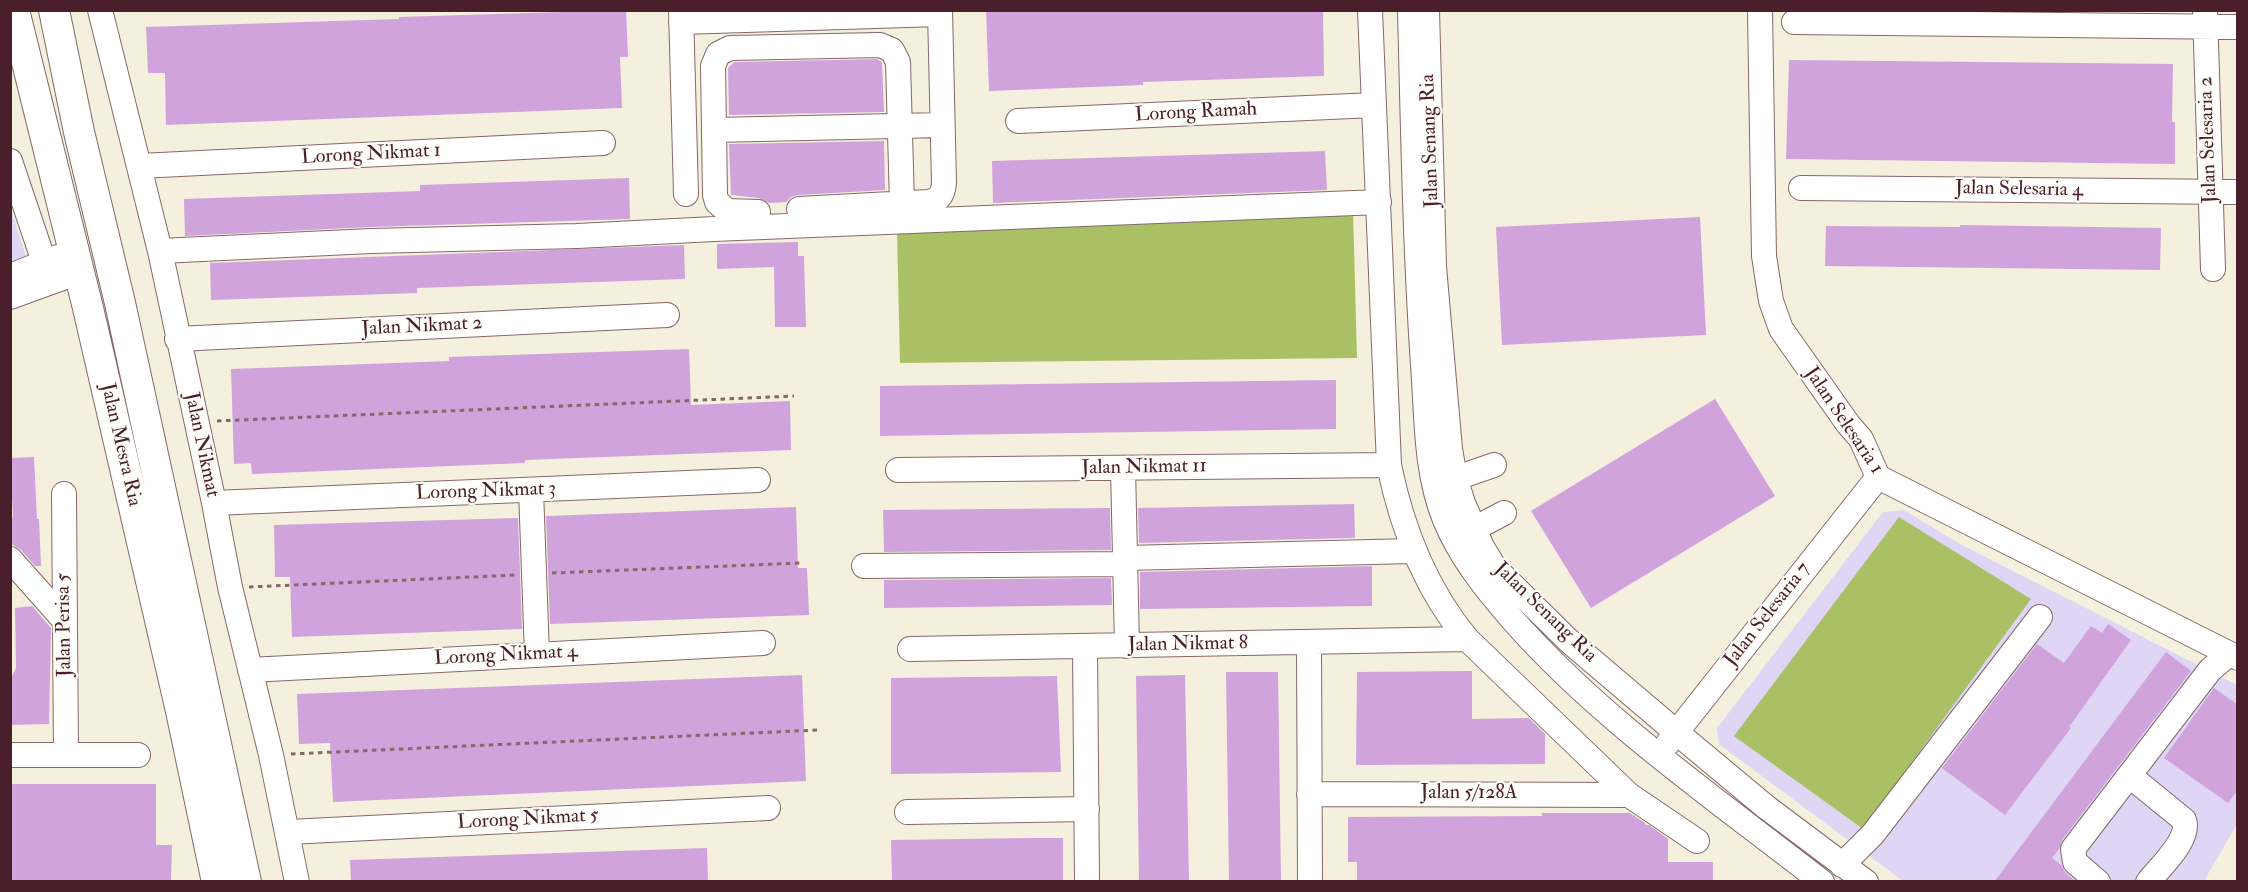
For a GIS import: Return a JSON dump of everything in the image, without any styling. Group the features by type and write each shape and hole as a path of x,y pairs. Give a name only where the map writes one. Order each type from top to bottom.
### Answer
{"main road":[{"name":"Jalan Mesra Ria","path":"14,10 81,261 217,882"},
{"path":"26,59 28,38 37,10"},
{"name":"Jalan Mesra Ria","path":"54,10 246,882"},
{"path":"99,218 81,261 97,267 120,303"}],"street":[{"name":"Jalan Nikmat","path":"100,10 160,251 230,587 289,832 297,882"},
{"path":"1370,10 1389,465 1398,506 1413,551 1451,620 1467,639 1629,795 1697,841"},
{"name":"Jalan Senang Ria","path":"1410,10 1416,273 1430,463 1474,529 1495,568 1569,641 1766,807 1866,882"},
{"name":"Jalan Senang Ria","path":"1427,10 1434,267 1450,449 1444,482 1445,519 1455,541 1483,585 1559,669 1610,715 1822,882"},
{"name":"Jalan Selesaria 1","path":"1760,10 1764,256 1771,301 1781,329 1861,439 1878,477 2233,656"},
{"path":"687,194 681,16 940,12 944,183 941,196 937,200 902,204 749,212 727,211 717,202 714,60 723,50 741,48 886,46 892,50 898,62 902,204"},
{"path":"1794,22 2205,18 2238,27"},
{"name":"Jalan Selesaria 2","path":"2205,18 2213,268"},
{"name":"Lorong Ramah","path":"1018,122 1374,105"},
{"path":"714,130 942,125"},
{"name":"Lorong Nikmat 1","path":"140,166 603,143"},
{"path":"10,161 20,214 44,262"},
{"name":"Jalan Selesaria 4","path":"1802,188 2238,192"},
{"path":"160,251 1378,202"},
{"path":"10,276 44,262 81,261"},
{"path":"10,297 81,261"},
{"name":"Jalan Nikmat 2","path":"177,339 667,315"},
{"name":"Jalan Nikmat 11","path":"898,470 1389,465"},
{"path":"1444,482 1494,465"},
{"path":"1123,468 1127,646"},
{"name":"Jalan Selesaria 7","path":"1659,754 1878,477"},
{"name":"Lorong Nikmat 3","path":"214,503 758,480"},
{"path":"531,490 537,655"},
{"name":"Jalan Perisa 5","path":"63,494 66,755"},
{"path":"1474,529 1504,513"},
{"path":"864,566 1125,561 1413,551"},
{"path":"10,559 65,621"},
{"path":"1842,865 1873,834 2040,617"},
{"name":"Jalan Nikmat 8","path":"910,649 1467,639"},
{"name":"Lorong Nikmat 4","path":"250,670 763,643"},
{"path":"1309,643 1310,882"},
{"path":"1085,646 1087,882"},
{"path":"2098,882 2075,862 2073,849 2210,670 2233,656"},
{"path":"10,755 138,755"},
{"path":"2130,776 2184,820 2187,826 2183,839 2148,882"},
{"name":"Jalan 5/128A","path":"1310,794 1629,795"},
{"name":"Lorong Nikmat 5","path":"289,832 768,808"},
{"path":"906,812 1087,809"}],"path":[{"path":"197,422 794,396"},
{"path":"289,754 818,730"}],"shaded area":[{"path":"10,207 28,263 10,270"},
{"path":"1904,510 1958,543 2237,685 2237,824 2204,881 1903,881 1719,744 1717,728 1883,512"}],"green space":[{"path":"1353,210 1357,358 900,363 897,231"},
{"path":"1899,517 2031,599 1863,829 1734,736"}],"building":[{"path":"626,10 628,57 620,57 622,108 166,125 165,73 148,73 146,27"},
{"path":"986,10 1323,10 1324,76 1143,82 1143,85 989,91"},
{"path":"877,59 882,62 884,112 729,115 728,68 734,62"},
{"path":"1789,60 2173,64 2172,122 2175,122 2175,164 1786,159"},
{"path":"884,141 885,190 798,195 786,202 769,203 759,198 731,195 729,144"},
{"path":"1325,151 1327,190 993,203 992,161"},
{"path":"629,178 630,219 371,227 185,236 184,199 420,191 420,185"},
{"path":"1700,217 1706,335 1502,345 1496,227"},
{"path":"1960,225 2161,228 2160,270 1825,266 1826,226 1960,227"},
{"path":"798,242 798,256 804,256 806,327 775,327 774,267 717,269 717,244"},
{"path":"684,245 685,279 417,288 417,293 211,300 210,263"},
{"path":"689,349 691,405 790,401 791,450 525,460 525,463 252,474 251,463 234,464 231,369 449,361 449,357"},
{"path":"1336,380 1336,429 880,436 880,386"},
{"path":"1715,399 1775,496 1591,608 1531,511"},
{"path":"34,457 41,566 35,566 21,550 10,543 10,517 13,517 10,458"},
{"path":"1354,504 1355,538 1139,543 1138,508"},
{"path":"796,507 798,568 807,568 809,615 550,624 546,516"},
{"path":"1110,508 1111,550 884,552 883,510"},
{"path":"518,518 522,629 292,637 290,577 275,577 274,525"},
{"path":"1372,566 1372,606 1140,609 1140,572"},
{"path":"1111,578 1112,605 884,608 884,580"},
{"path":"32,606 51,628 49,724 10,725 10,680 16,668 15,608"},
{"path":"2108,624 2131,640 2069,727 2071,728 2005,815 1942,768 2037,644 2064,663 2091,626 2102,633"},
{"path":"2166,652 2191,671 2062,840 2052,858 2076,882 1994,882"},
{"path":"1472,671 1472,719 1529,718 1545,734 1545,764 1356,765 1357,672"},
{"path":"1226,672 1278,672 1281,882 1229,882"},
{"path":"802,675 806,781 333,802 330,743 299,744 297,694"},
{"path":"1185,675 1189,882 1139,882 1136,676"},
{"path":"1057,676 1061,772 891,774 891,678"},
{"path":"2214,688 2238,705 2238,790 2228,803 2164,758"},
{"path":"10,784 156,784 156,845 172,845 171,882 10,882"},
{"path":"1542,813 1630,813 1668,839 1668,862 1713,862 1713,882 1357,882 1357,862 1348,862 1348,817 1542,816"},
{"path":"1063,838 1063,882 892,882 891,840"},
{"path":"707,848 708,882 351,882 350,860"}]}
